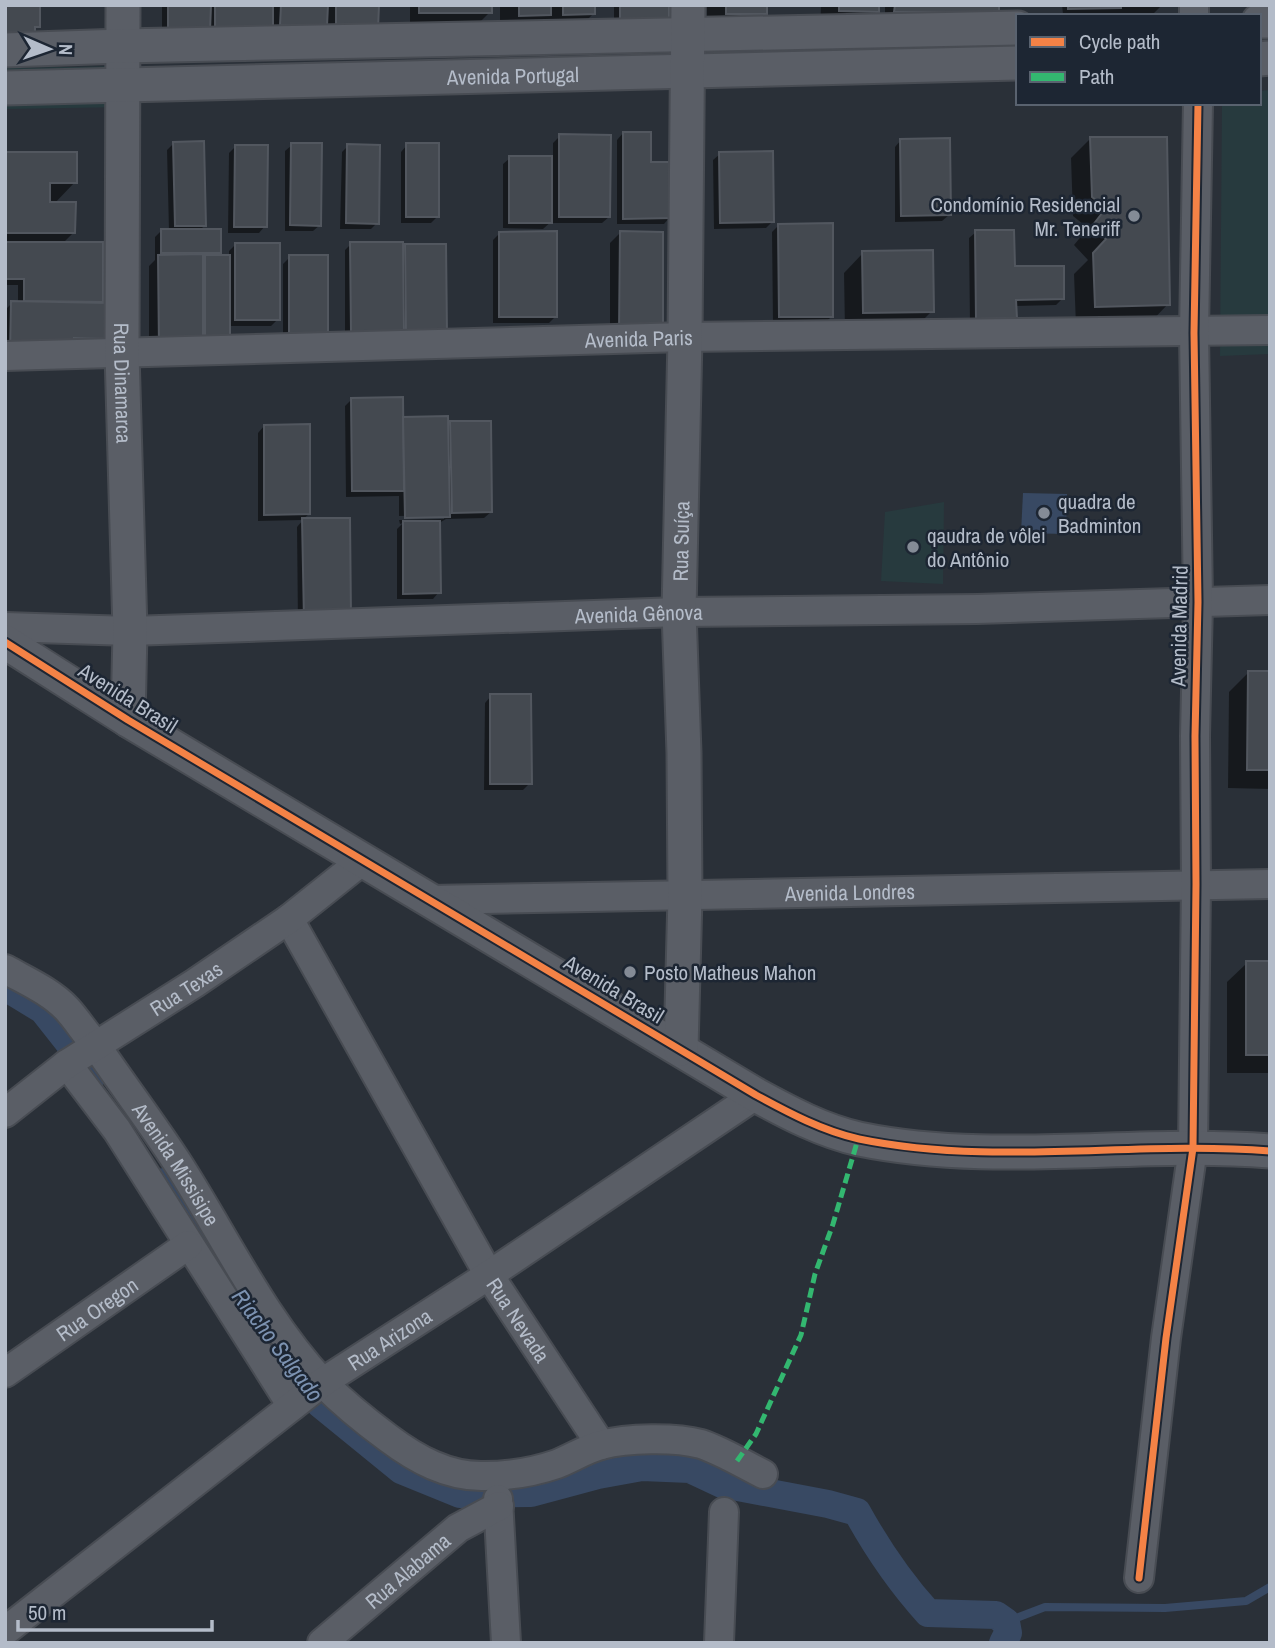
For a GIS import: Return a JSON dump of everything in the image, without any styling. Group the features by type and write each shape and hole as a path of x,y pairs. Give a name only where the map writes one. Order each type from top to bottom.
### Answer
{"street":[{"name":"Rua Dinamarca","path":"123,5 122,353 130,631 128,720"},
{"name":"Avenida Portugal","path":"5,50 688,20 1016,28"},
{"name":"Rua Suíça","path":"681,1049 685,896 679,612 688,20"},
{"name":"Avenida Portugal","path":"5,88 1016,63"},
{"name":"Avenida Madrid","path":"1139,1578 1166,1338 1193,1148 1198,603 1194,333 1198,105"},
{"name":"Avenida Paris","path":"5,356 685,337 1270,330"},
{"name":"Avenida Gênova","path":"5,628 130,631 679,612 977,609 1270,600"},
{"name":"Avenida Brasil","path":"5,642 128,720 756,1095 821,1127 858,1139 973,1152 1193,1148 1270,1151"},
{"name":"Rua Texas","path":"5,1112 95,1044 195,983 289,919 363,860"},
{"name":"Avenida Londres","path":"430,900 1270,884"},
{"name":"Rua Nevada","path":"289,919 489,1275 601,1445"},
{"name":"Avenida Missisipe","path":"5,969 46,991 68,1009 95,1044 176,1159 262,1301 307,1394"},
{"name":"Avenida Missisipe","path":"68,1063 117,1130 188,1245 307,1394"},
{"name":"Rua Arizona","path":"5,1631 307,1394 756,1095"},
{"name":"Rua Oregon","path":"5,1373 188,1245"},
{"path":"307,1394 363,1420 424,1462 452,1472 481,1476 525,1472 556,1464 601,1445 647,1439 702,1444 763,1474"},
{"name":"Rua Alabama","path":"322,1643 458,1528 499,1503 506,1643"},
{"path":"719,1643 724,1513"}],"green space":[{"path":"129,66 127,107 5,109 5,68"},
{"path":"1270,90 1270,354 1220,356 1222,105 1261,105 1261,91"},
{"name":"qaudra de vôlei do Antônio","path":"944,502 943,584 881,581 885,512"}],"water":[{"name":"quadra de Badminton","path":"1023,493 1067,494 1066,534 1021,533"}],"building":[{"path":"5,5 40,5 40,27 35,27 35,39 5,39"},
{"path":"168,5 211,5 210,32 168,31"},
{"path":"215,5 273,5 273,32 215,31"},
{"path":"281,5 328,5 327,26 280,25"},
{"path":"336,5 379,5 378,29 336,29"},
{"path":"419,5 492,5 492,13 419,13"},
{"path":"519,5 551,5 551,15 519,16"},
{"path":"563,5 595,5 595,14 563,15"},
{"path":"620,5 669,5 669,20 620,21"},
{"path":"726,5 767,5 767,14 726,14"},
{"path":"839,5 879,5 879,12 839,11"},
{"path":"895,5 999,5 999,12 894,12"},
{"path":"1068,5 1121,5 1121,8 1068,9"},
{"path":"623,132 651,132 651,162 672,162 672,218 623,219"},
{"path":"559,134 611,135 610,217 559,217"},
{"name":"Condomínio Residencial Mr. Teneriff","path":"1090,137 1167,137 1170,305 1095,307 1093,253 1106,239 1093,225 1106,208 1092,197"},
{"path":"950,138 951,215 901,216 900,139"},
{"path":"204,141 206,226 175,226 173,142"},
{"path":"291,143 322,143 321,226 290,225"},
{"path":"406,143 439,143 439,217 406,217"},
{"path":"347,144 380,145 379,224 346,223"},
{"path":"235,145 268,145 267,227 234,227"},
{"path":"773,151 774,222 720,223 719,152"},
{"path":"5,152 77,152 77,183 50,183 50,202 76,202 75,233 5,233"},
{"path":"509,156 552,156 552,223 509,223"},
{"path":"833,223 833,317 779,317 778,224"},
{"path":"161,229 221,229 221,253 161,253"},
{"path":"975,230 1014,230 1015,266 1064,266 1064,299 1016,300 1017,318 976,319"},
{"path":"557,231 557,317 499,317 499,232"},
{"path":"620,231 663,232 663,334 619,334"},
{"path":"5,242 103,242 103,302 24,301 24,279 5,279"},
{"path":"350,242 403,242 404,331 351,332"},
{"path":"235,243 280,243 280,320 235,320"},
{"path":"405,244 446,244 447,334 406,334"},
{"path":"933,250 934,312 863,313 862,251"},
{"path":"203,254 203,348 159,348 158,255"},
{"path":"205,255 230,255 230,348 205,348"},
{"path":"289,255 328,255 328,341 289,341"},
{"path":"11,301 108,303 107,339 74,338 74,354 10,353"},
{"path":"403,397 404,491 352,491 351,398"},
{"path":"448,416 450,517 405,518 403,417"},
{"path":"450,421 491,421 492,512 452,513"},
{"path":"310,424 310,514 264,515 264,425"},
{"path":"302,518 350,518 351,619 304,620"},
{"path":"403,521 440,521 441,593 403,594"},
{"path":"1248,671 1270,671 1270,770 1247,770"},
{"path":"490,694 531,694 532,784 490,784"},
{"path":"1246,961 1270,961 1270,1055 1246,1055"}],"waterway":[{"name":"Riacho Salgado","path":"5,987 43,1010 92,1076"},
{"name":"Riacho Salgado","path":"164,1182 294,1375 320,1404 401,1470 460,1494 531,1493 598,1475 642,1467 690,1469 722,1484 857,1512 890,1565 928,1613 996,1615 1006,1622 1008,1633 1003,1643"},
{"path":"1006,1622 1045,1607 1165,1608 1246,1601 1270,1587"}],"marked path":[{"path":"737,1461 756,1434 801,1335 815,1274 858,1139"}],"cycle path":[{"path":"1139,1578 1166,1338 1193,1148 1198,602 1194,333 1198,105"},
{"path":"5,642 128,720 756,1095 819,1126 859,1139 961,1151 1167,1148 1270,1151"}],"place":[{"name":"Condomínio Residencial Mr. Teneriff","path":"1134,216"},
{"name":"quadra de Badminton","path":"1044,513"},
{"name":"qaudra de vôlei do Antônio","path":"913,547"},
{"name":"Posto Matheus Mahon","path":"630,972"}]}
